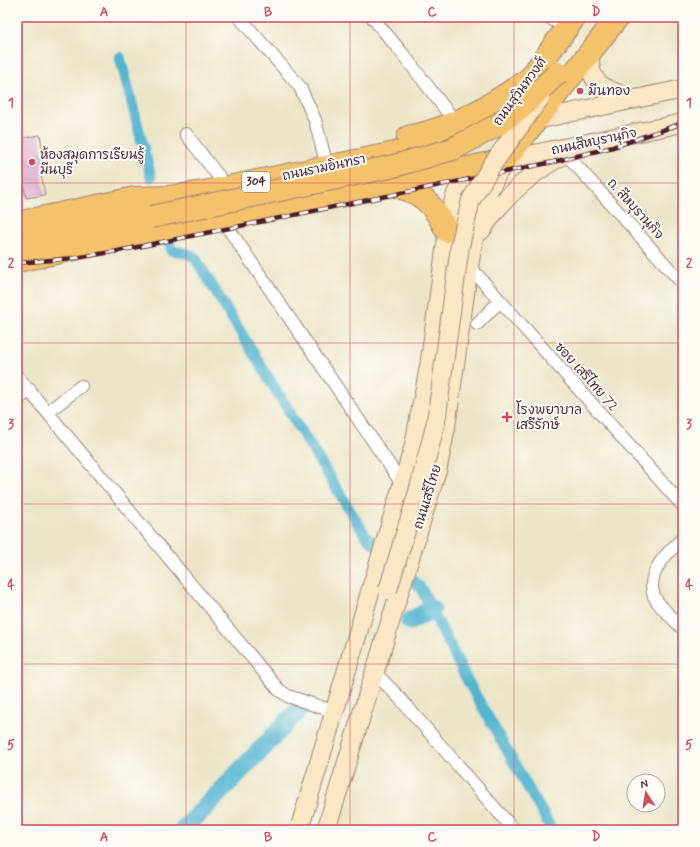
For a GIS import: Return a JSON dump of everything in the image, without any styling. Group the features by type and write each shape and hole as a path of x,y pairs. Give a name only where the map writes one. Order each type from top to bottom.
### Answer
{"highway":[{"path":"17,246 50,237 394,166 453,149 496,126 519,109 560,66 601,17"},
{"name":"ถนนสุวินทวงศ์","path":"467,167 530,78 560,66 591,50 618,17"},
{"name":"ถนนสุวินทวงศ์","path":"505,160 536,120 560,66 571,23"},
{"path":"135,198 219,177 422,134 456,123 492,104 530,78"},
{"name":"ถนนรามอินทรา","path":"17,223 135,198 169,197 204,192 432,146 536,120"},
{"name":"304","path":"17,261 505,160"},
{"path":"292,174 299,203"},
{"path":"390,185 406,188 424,197 437,212 447,231"}],"main road":[{"path":"591,50 589,63 590,70 596,81 608,90 635,99"},
{"path":"319,830 328,789 392,597 436,422 460,246 471,200 492,164 560,66"},
{"path":"536,120 683,90"},
{"name":"ถนนสีหบุรานุกิจ","path":"505,160 683,124"},
{"path":"473,244 491,215 509,195 534,173 584,144"},
{"name":"ถนนเสรีไทย","path":"326,830 373,675 392,597 409,559 442,450 473,244 483,206 505,160"},
{"path":"299,830 414,445 431,352 447,231 454,199 467,167"},
{"path":"424,389 435,385 440,385 447,389 451,395"}],"street":[{"path":"239,17 300,87 315,120 324,155"},
{"path":"372,17 456,123"},
{"path":"549,17 571,23"},
{"path":"186,134 219,177"},
{"name":"ถ. สีหบุรานุกิจ","path":"566,154 683,284"},
{"path":"222,219 403,485"},
{"name":"ซอย เสรีไทย 72","path":"469,266 683,506"},
{"path":"477,324 500,301"},
{"path":"17,376 279,690 288,696 335,712"},
{"path":"48,412 81,386"},
{"path":"17,400 30,390"},
{"path":"683,538 662,559 654,575 652,587 654,597 683,629"},
{"path":"373,675 381,679 396,694 514,830"}],"building":[{"name":"ห้องสมุดการเรียนรู้ มีนบุรี","path":"40,135 47,173 41,174 45,195 26,198 17,150 17,139"}],"waterway":[{"path":"120,57 151,177"},
{"path":"170,243 171,250 189,254 195,258 365,535 385,554"},
{"path":"402,570 421,588 466,678 552,830"},
{"path":"410,621 432,609"},
{"path":"183,830 300,709"}],"railway":[{"path":"17,263 75,258 118,251 553,162 613,147 683,123"}],"place":[{"name":"มีนทอง","path":"580,91"},
{"name":"ห้องสมุดการเรียนรู้ มีนบุรี","path":"32,162"},
{"name":"โรงพยาบาล เสรีรักษ์","path":"507,417"}]}
